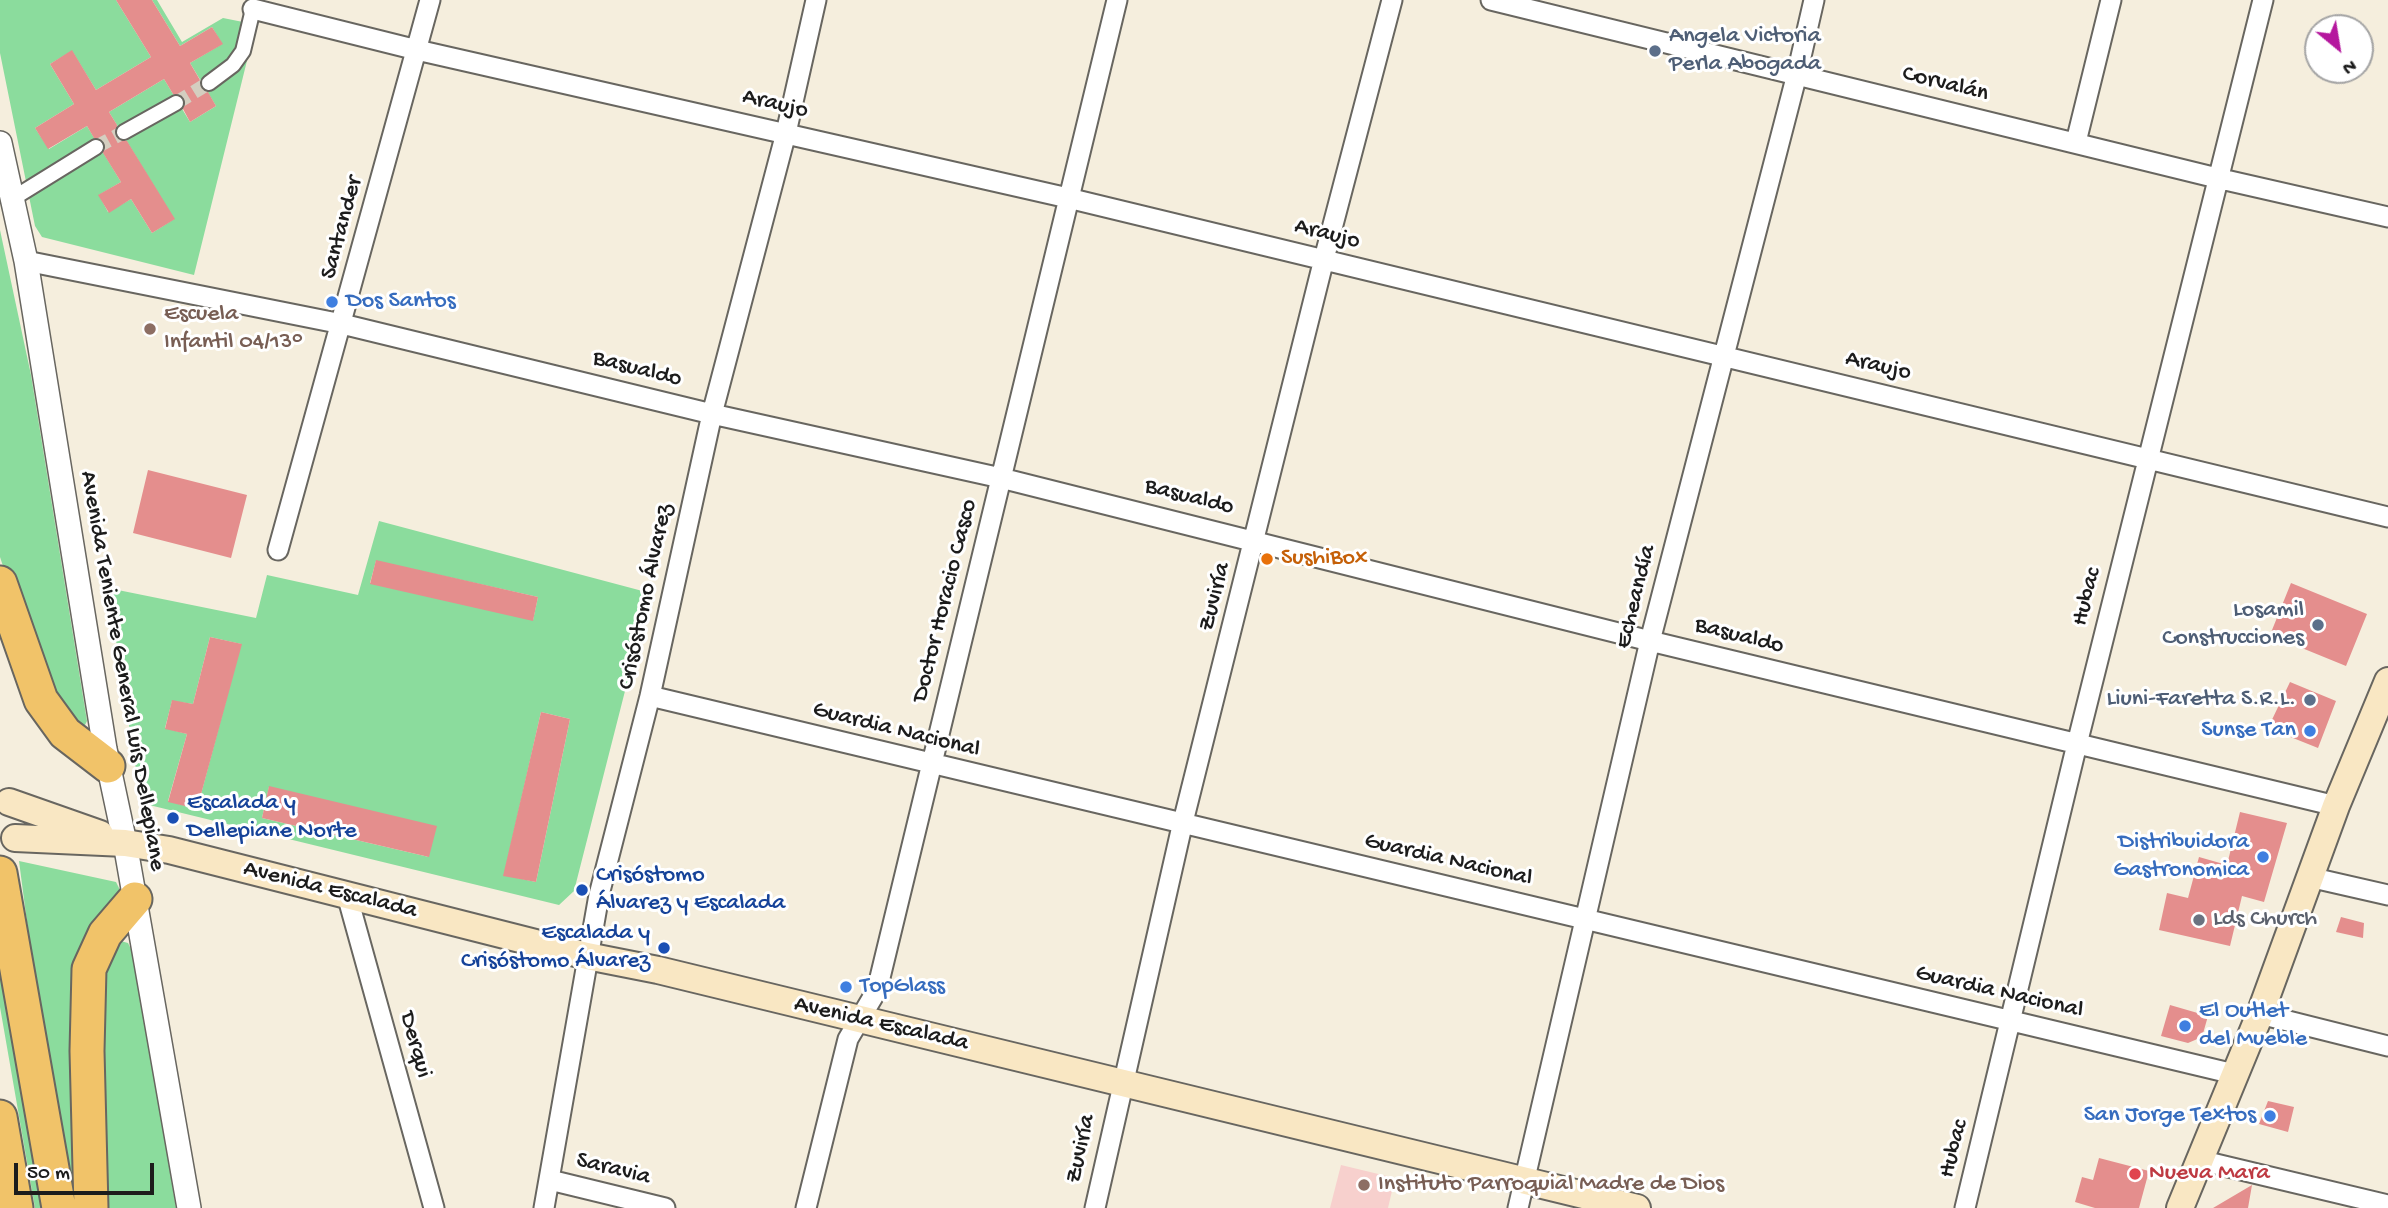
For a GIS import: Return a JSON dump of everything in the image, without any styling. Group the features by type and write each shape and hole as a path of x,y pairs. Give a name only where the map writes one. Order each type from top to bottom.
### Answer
{"highway":[{"path":"0,583 41,700 65,733 108,766"},
{"path":"0,873 59,1208"},
{"path":"91,1208 87,1051 89,969 105,934 135,900"},
{"path":"0,1117 16,1208"}],"main road":[{"path":"2180,1208 2260,1014 2336,806 2382,712 2388,681"},
{"name":"Avenida Escalada","path":"9,802 125,843"},
{"name":"Avenida Escalada","path":"15,838 125,843 169,850 587,956 1122,1082 1637,1208"}],"street":[{"name":"Santander","path":"278,550 430,0"},
{"name":"Crisóstomo Álvarez","path":"544,1208 598,895 650,696 712,414 786,133 816,0"},
{"name":"Doctor Horacio Casco","path":"806,1208 848,1039 877,990 1116,0"},
{"name":"Zuviría","path":"1095,1208 1182,825 1392,0"},
{"name":"Corvalán","path":"1491,0 2221,179 2388,217"},
{"name":"Echeandía","path":"1518,1208 1588,919 1650,641 1814,0"},
{"path":"2076,142 2111,0"},
{"name":"Hubac","path":"1965,1208 2077,744 2221,179 2263,0"},
{"name":"Araujo","path":"253,9 417,50 1068,198 2388,517"},
{"path":"209,83 233,65 243,51 253,9"},
{"path":"124,132 176,103"},
{"name":"Avenida Teniente General Luís Dellepiane","path":"0,143 26,261 108,766 125,843 189,1208"},
{"path":"12,199 96,148"},
{"name":"Basualdo","path":"26,261 342,324 712,414 1001,478 1650,641 2336,806"},
{"name":"Guardia Nacional","path":"650,696 2234,1074"},
{"path":"2309,877 2388,895"},
{"name":"Derqui","path":"347,895 434,1208"},
{"path":"2260,1014 2388,1046"},
{"path":"2199,1160 2388,1205"},
{"name":"Saravia","path":"550,1180 665,1208"}],"shaded area":[{"name":"Instituto Parroquial Madre de Dios","path":"1341,1165 1395,1178 1388,1208 1330,1208"}],"green space":[{"path":"0,0 116,0 151,57 96,90 72,51 50,64 74,104 35,128 49,149 87,126 121,182 99,195 108,212 131,199 152,233 174,219 109,112 164,79 190,122 216,106 190,63 222,44 212,27 180,46 152,0 157,0 182,42 223,18 243,22 249,0 262,0 194,275 42,237 35,226 0,53"},
{"path":"0,230 31,375 87,721 83,729 51,710 0,557"},
{"path":"379,521 650,593 574,891 559,905 141,803 108,588 256,618 267,575 358,595","holes":["376,561 538,597 533,620 370,583","210,637 241,644 197,809 168,801 187,734 165,728 172,701 193,704","541,712 570,719 536,882 504,875","269,787 429,857 262,818"]},
{"path":"19,861 116,882 120,890 120,899 107,917 75,1197 31,953"},
{"path":"117,940 128,943 134,955 176,1208 101,1208 104,952"},
{"path":"0,969 41,1208 35,1208 0,1007"}],"building":[{"path":"116,0 152,0 180,46 212,27 223,44 190,63 200,80 201,88 208,92 216,106 190,122 183,109 184,98 173,94 164,79 109,112 117,125 116,137 127,141 175,219 152,233 131,199 109,213 98,195 121,182 103,153 104,141 94,138 87,126 48,149 35,128 74,104 50,64 72,50 96,90 151,57"},
{"path":"148,470 247,495 231,558 133,533"},
{"path":"376,560 538,597 533,621 370,584"},
{"name":"Losamil Construcciones","path":"2291,583 2367,614 2346,666 2270,635"},
{"path":"210,637 242,644 197,809 168,802 187,734 165,729 172,700 193,704"},
{"path":"2290,682 2336,701 2318,748 2268,728"},
{"path":"541,712 570,719 536,882 503,876"},
{"path":"269,786 437,826 429,857 262,818"},
{"path":"2240,812 2287,823 2264,902 2242,896 2230,946 2159,930 2167,893 2188,898 2199,857 2227,865"},
{"path":"2341,917 2364,923 2363,938 2336,932"},
{"name":"El Outlet del Mueble","path":"2170,1005 2208,1016 2202,1037 2188,1043 2161,1036"},
{"path":"2268,1101 2294,1107 2288,1132 2259,1124"},
{"path":"2099,1158 2149,1171 2139,1208 2095,1208 2075,1202 2082,1177 2093,1180"},
{"path":"2252,1185 2248,1208 2213,1208"}],"tunnel":[{"path":"176,103 209,83"},
{"path":"96,147 124,132"}],"place":[{"name":"Angela Victoria Perla Abogada","path":"1655,51"},
{"name":"Dos Santos","path":"332,302"},
{"name":"Escuela Infantil 04/13°","path":"150,329"},
{"name":"SushiBox","path":"1267,559"},
{"name":"Losamil Construcciones","path":"2318,625"},
{"name":"Liuni-Faretta S.R.L.","path":"2310,700"},
{"name":"Sunse Tan","path":"2310,731"},
{"name":"Escalada y Dellepiane Norte","path":"173,818"},
{"name":"Distribuidora Gastronomica","path":"2263,857"},
{"name":"Crisóstomo Álvarez y Escalada","path":"582,890"},
{"name":"Lds Church","path":"2199,920"},
{"name":"Escalada y Crisóstomo Álvarez","path":"664,948"},
{"name":"TopGlass","path":"846,987"},
{"name":"El Outlet del Mueble","path":"2185,1026"},
{"name":"San Jorge Textos","path":"2270,1116"},
{"name":"Nueva Mara","path":"2135,1174"},
{"name":"Instituto Parroquial Madre de Dios","path":"1364,1185"}]}
